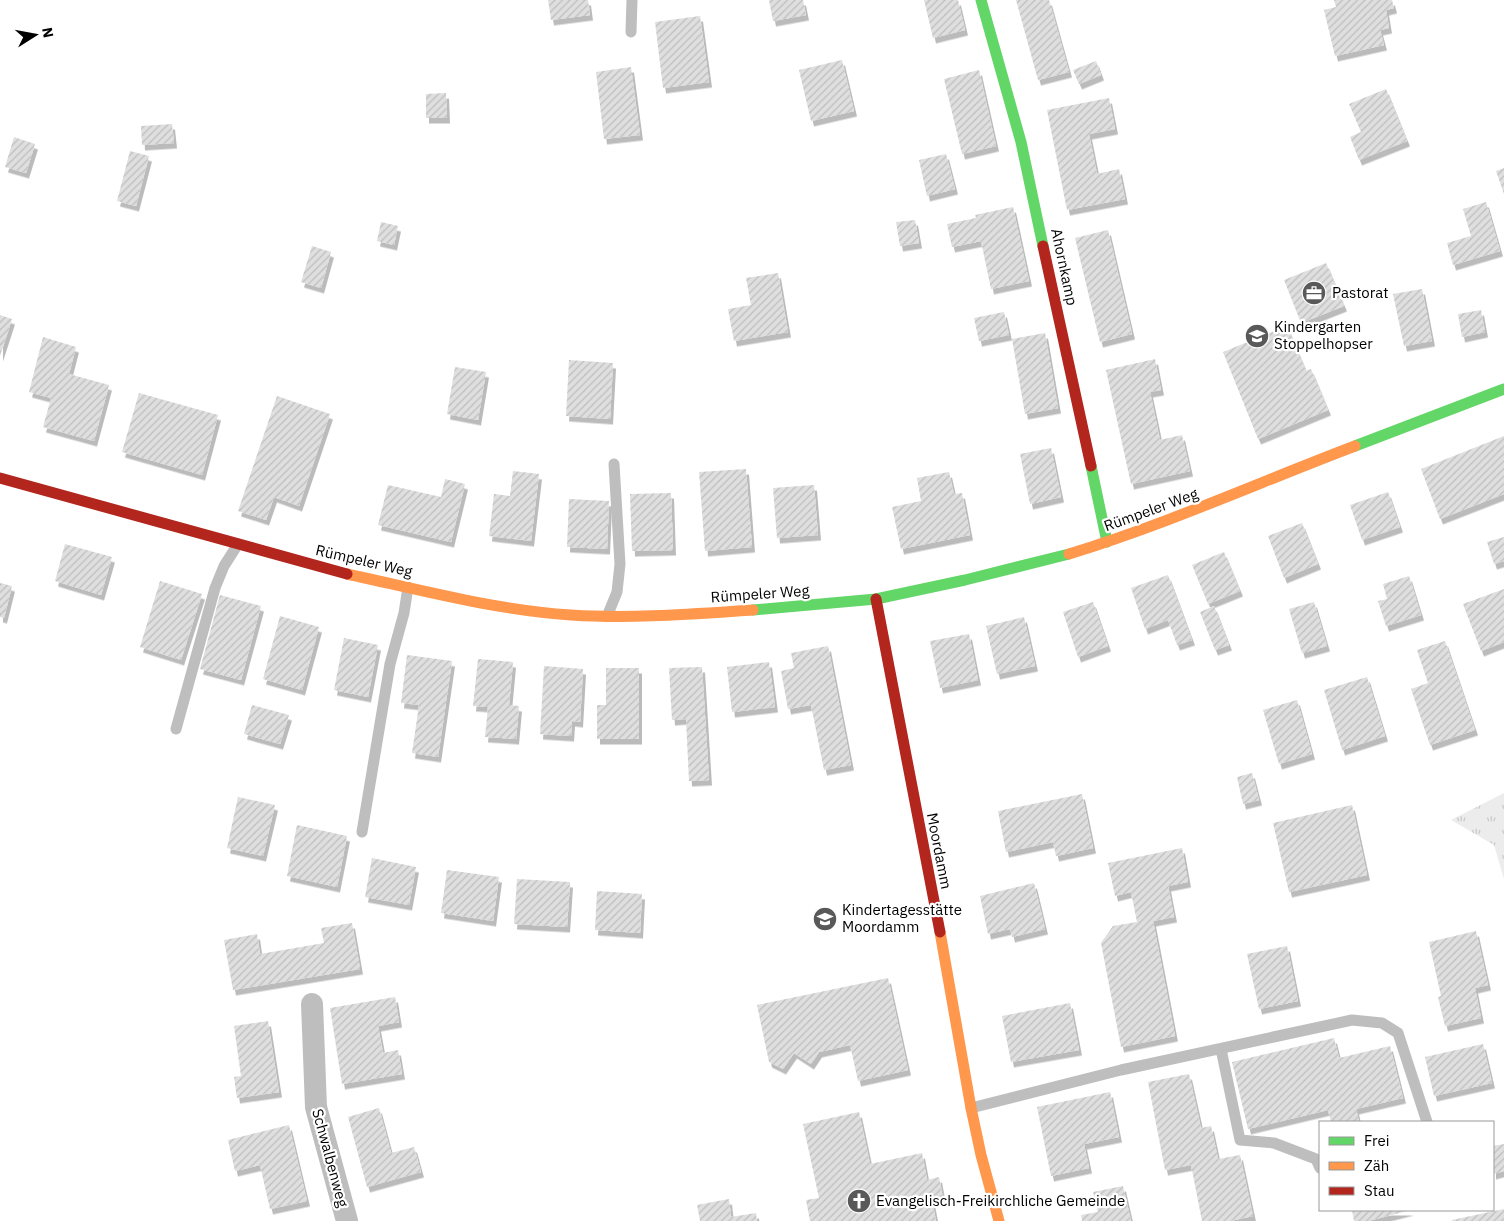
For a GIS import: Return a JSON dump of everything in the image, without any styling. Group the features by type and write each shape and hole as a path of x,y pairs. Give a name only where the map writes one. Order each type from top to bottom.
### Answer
{"street":[{"name":"Ahornkamp","path":"981,0 1021,142 1107,542"},
{"name":"Rümpeler Weg","path":"0,478 338,572 493,606 571,615 662,616 876,600 1048,560 1107,542 1233,495 1316,460 1504,389"},
{"name":"Moordamm","path":"876,600 971,1108 981,1155 1000,1221"},
{"name":"Schwalbenweg","path":"312,1004 316,1107 348,1221"}],"lane":[{"path":"631,32 632,0"},
{"path":"607,616 617,592 620,564 614,464"},
{"path":"176,729 215,588 224,566 238,544"},
{"path":"362,832 390,664 404,612 408,587"},
{"path":"971,1108 1120,1070 1352,1020 1382,1023 1398,1033 1427,1121"},
{"path":"1221,1049 1240,1140 1274,1143 1316,1159 1319,1166"}],"green space":[{"path":"1504,793 1504,879 1494,845 1451,820"}],"building":[{"path":"548,0 588,0 590,15 551,20"},
{"path":"769,0 803,0 806,15 773,21"},
{"path":"924,0 958,0 965,30 933,38"},
{"path":"1016,0 1049,0 1069,72 1038,80"},
{"path":"1334,0 1392,0 1394,8 1386,10 1389,28 1380,30 1384,45 1335,56 1324,10 1336,7"},
{"path":"700,16 709,82 663,88 655,22"},
{"path":"842,60 854,111 811,121 799,70"},
{"path":"1096,61 1101,75 1079,84 1073,70"},
{"path":"631,67 640,135 604,139 596,72"},
{"path":"979,70 996,146 962,154 944,79"},
{"path":"1386,89 1407,141 1359,160 1350,137 1361,132 1349,104"},
{"path":"446,93 447,118 426,118 426,94"},
{"path":"1109,98 1115,129 1089,134 1097,174 1119,169 1125,199 1067,210 1047,110"},
{"path":"172,124 174,143 142,145 141,126"},
{"path":"14,137 35,144 26,173 5,167"},
{"path":"130,151 149,156 136,206 117,201"},
{"path":"946,154 955,189 927,196 919,160"},
{"path":"1504,168 1504,194 1496,171"},
{"path":"1486,202 1500,251 1453,265 1447,243 1471,236 1463,209"},
{"path":"1013,207 1029,281 991,289 981,241 952,247 947,224 976,218 975,215"},
{"path":"915,220 919,243 900,246 896,222"},
{"path":"381,222 398,226 394,245 377,241"},
{"path":"1108,230 1132,334 1100,342 1075,238"},
{"path":"312,246 331,252 321,288 301,282"},
{"name":"Pastorat","path":"1326,263 1344,306 1301,323 1284,280"},
{"path":"778,273 788,332 734,341 728,309 751,305 746,278"},
{"path":"1422,289 1432,341 1404,346 1393,294"},
{"path":"1481,310 1485,332 1462,337 1458,314"},
{"path":"1004,312 1009,335 979,341 974,318"},
{"path":"0,315 12,319 0,356"},
{"path":"1287,326 1306,371 1311,369 1328,410 1258,439 1223,352"},
{"path":"1045,333 1058,408 1025,414 1012,339"},
{"path":"43,337 76,347 69,374 109,385 94,441 43,427 51,398 29,392"},
{"path":"1155,359 1161,390 1150,392 1160,440 1182,435 1190,471 1131,484 1106,370"},
{"path":"569,360 613,363 610,419 566,416"},
{"path":"455,367 486,372 478,420 447,414"},
{"path":"139,393 218,415 202,475 122,452"},
{"path":"277,396 330,414 299,506 274,497 266,520 238,511"},
{"path":"1504,436 1504,494 1440,519 1421,469"},
{"path":"1051,448 1061,497 1030,504 1020,454"},
{"path":"746,469 752,547 705,551 699,472"},
{"path":"513,471 539,474 531,541 489,536 494,494 510,496"},
{"path":"949,472 954,494 962,493 970,535 901,549 892,507 921,501 917,478"},
{"path":"445,479 465,484 451,542 378,525 388,485 441,497"},
{"path":"814,485 818,535 777,538 773,488"},
{"path":"1388,492 1400,527 1362,540 1350,505"},
{"path":"671,493 673,550 632,551 630,494"},
{"path":"569,499 609,501 607,549 567,547"},
{"path":"1302,523 1318,564 1284,578 1268,536"},
{"path":"1504,537 1504,561 1494,564 1487,542"},
{"path":"65,544 112,557 101,595 55,581"},
{"path":"1224,552 1240,591 1208,604 1192,565"},
{"path":"1168,575 1192,640 1177,645 1168,620 1145,629 1131,588"},
{"path":"1409,576 1421,615 1386,626 1378,601 1387,599 1383,584"},
{"path":"160,581 202,594 181,660 140,647"},
{"path":"0,583 12,586 4,618 0,617"},
{"path":"1504,589 1504,642 1481,651 1463,604"},
{"path":"220,595 261,606 241,680 200,669"},
{"path":"1093,602 1108,646 1078,657 1063,612"},
{"path":"1314,602 1327,646 1302,653 1289,609"},
{"path":"1214,606 1229,645 1215,650 1200,612"},
{"path":"280,616 319,627 302,690 263,679"},
{"path":"1024,617 1035,666 997,674 986,626"},
{"path":"969,634 978,680 940,688 930,641"},
{"path":"344,638 378,645 368,697 334,690"},
{"path":"1445,641 1475,730 1430,745 1411,689 1428,683 1417,650"},
{"path":"828,646 851,765 824,770 811,705 788,709 781,671 794,668 791,653"},
{"path":"407,655 452,661 438,757 412,753 419,705 401,703"},
{"path":"478,659 513,662 509,705 519,706 516,739 485,737 488,707 473,706"},
{"path":"769,662 775,707 732,712 727,667"},
{"path":"544,666 583,669 580,722 572,721 571,736 540,734"},
{"path":"702,667 709,780 689,781 686,719 672,720 669,668"},
{"path":"606,668 639,668 639,739 597,739 597,705 606,705"},
{"path":"1367,677 1385,736 1342,750 1324,690"},
{"path":"1297,700 1312,754 1279,764 1263,710"},
{"path":"252,705 289,715 280,744 244,734"},
{"path":"1252,773 1259,800 1243,804 1237,777"},
{"path":"1082,794 1093,848 1056,856 1053,842 1006,852 998,811"},
{"path":"238,797 275,805 263,856 227,848"},
{"path":"1352,805 1367,875 1289,892 1273,823"},
{"path":"297,825 347,836 337,887 287,876"},
{"path":"1182,848 1188,882 1168,886 1174,917 1153,921 1175,1036 1121,1047 1101,943 1113,926 1137,922 1131,892 1115,896 1108,863"},
{"path":"372,858 416,867 409,905 365,897"},
{"path":"447,870 499,877 493,921 441,913"},
{"path":"517,879 570,882 567,927 514,924"},
{"path":"1034,883 1045,929 1012,937 1010,929 988,934 980,896"},
{"path":"597,891 642,894 640,933 595,930"},
{"path":"352,923 360,969 233,990 224,940 257,934 260,954 324,943 321,928"},
{"path":"1476,931 1488,985 1475,988 1481,1018 1445,1026 1438,997 1441,996 1429,942"},
{"path":"1287,946 1298,1001 1259,1009 1247,954"},
{"path":"888,978 908,1070 858,1081 850,1045 819,1052 811,1064 794,1053 783,1069 769,1062 757,1005"},
{"path":"395,997 399,1022 378,1026 383,1053 398,1050 402,1074 342,1084 330,1008"},
{"path":"1070,1003 1079,1050 1011,1062 1002,1016"},
{"path":"268,1021 279,1092 237,1098 234,1077 241,1076 234,1026"},
{"path":"1334,1038 1339,1058 1390,1046 1403,1098 1356,1109 1359,1121 1331,1121 1328,1110 1248,1129 1232,1062"},
{"path":"1483,1044 1492,1083 1434,1096 1425,1057"},
{"path":"1189,1074 1201,1128 1211,1126 1218,1159 1240,1155 1253,1216 1230,1221 1202,1221 1191,1165 1165,1170 1148,1082"},
{"path":"1110,1092 1119,1137 1084,1144 1089,1168 1051,1176 1037,1107"},
{"path":"379,1108 391,1153 414,1147 421,1172 367,1187 348,1117"},
{"path":"859,1112 870,1164 922,1153 927,1180 939,1177 943,1198 932,1200 936,1221 810,1221 806,1200 819,1198 803,1124"},
{"path":"289,1125 307,1201 270,1209 260,1165 235,1171 228,1140"},
{"path":"1504,1144 1504,1171 1494,1174 1494,1146"},
{"path":"1123,1186 1131,1221 1082,1221 1081,1215 1098,1212 1093,1192"},
{"path":"729,1199 731,1217 756,1213 757,1221 700,1221 697,1205"},
{"path":"1504,1209 1504,1221 1452,1221 1452,1220"},
{"path":"1352,1211 1407,1211 1368,1221 1354,1221"}],"traffic: fast":[{"path":"981,0 1021,142 1043,246"},
{"path":"1355,446 1504,389"},
{"path":"1091,466 1107,542"},
{"path":"753,610 876,599 965,580 1069,554"}],"traffic: slow":[{"path":"1069,554 1142,530 1355,446"},
{"path":"347,574 486,604 571,615 639,616 753,610"},
{"path":"940,932 971,1108 981,1155 999,1221"}],"traffic: jam":[{"path":"1043,246 1091,466"},
{"path":"0,478 347,574"},
{"path":"876,599 940,932"}],"place":[{"name":"Pastorat","path":"1314,293"},
{"name":"Kindergarten Stoppelhopser","path":"1257,336"},
{"name":"Kindertagesstätte Moordamm","path":"825,919"},
{"name":"Evangelisch-Freikirchliche Gemeinde","path":"859,1201"}]}
